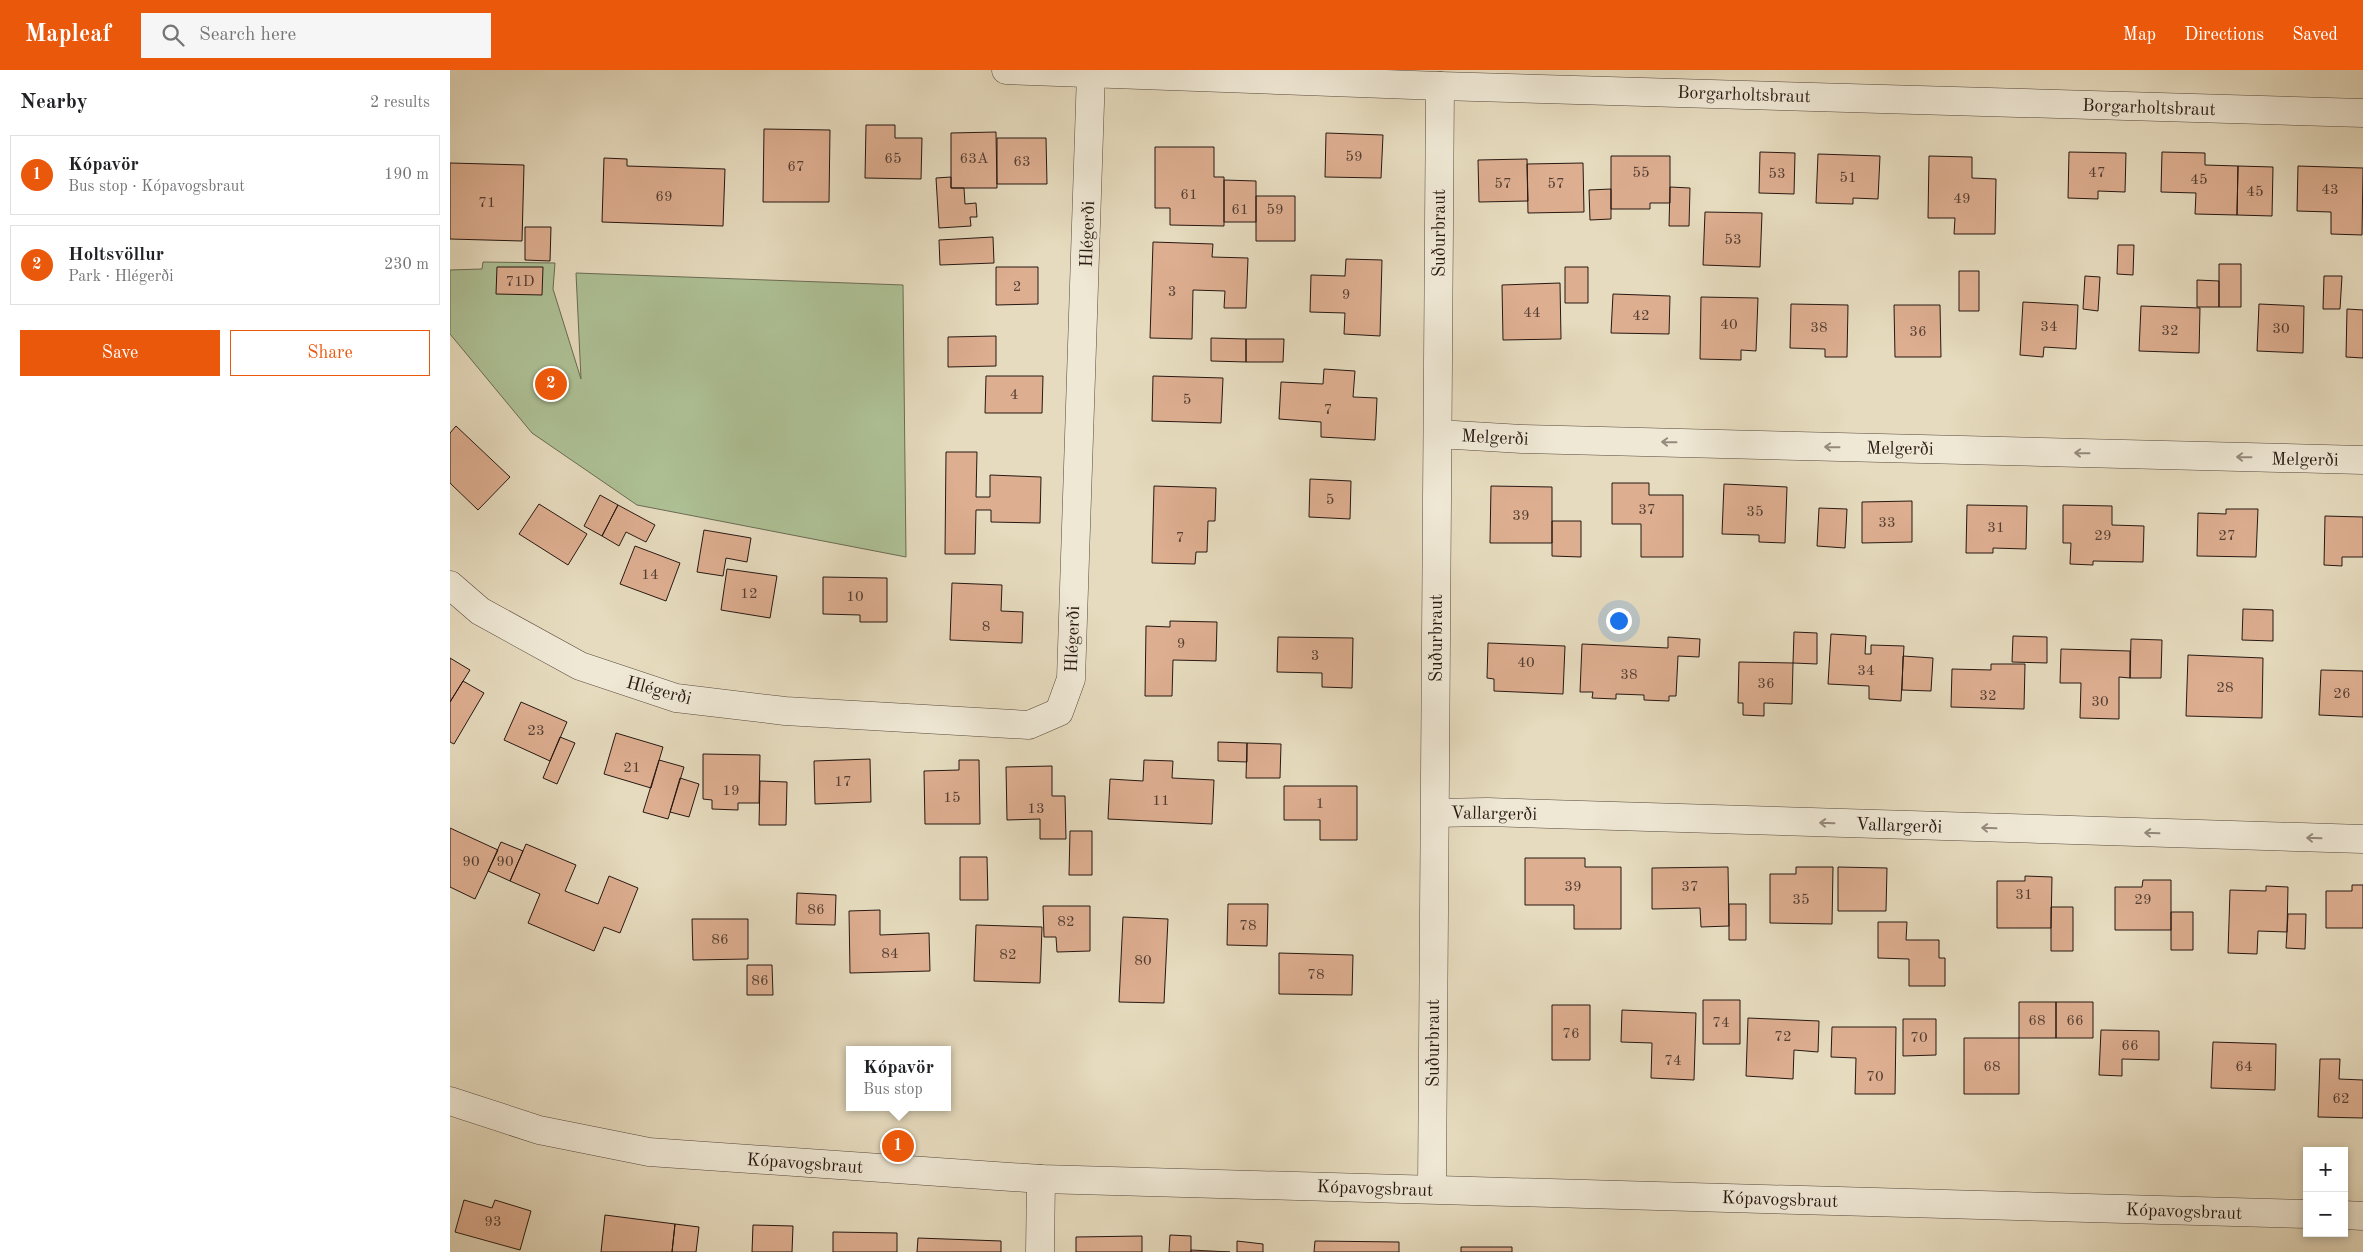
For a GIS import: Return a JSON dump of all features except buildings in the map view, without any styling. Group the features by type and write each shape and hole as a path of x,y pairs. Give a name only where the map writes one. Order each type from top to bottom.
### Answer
{"street":[{"name":"Borgarholtsbraut","path":"1006,70 1440,86 2363,113"},
{"name":"Hlégerði","path":"450,585 480,611 580,666 676,698 785,711 1030,725 1059,712 1071,680 1091,73"},
{"name":"Suðurbraut","path":"1432,1189 1440,86"},
{"name":"Melgerði","path":"1438,434 1522,438 2363,460"},
{"name":"Vallargerði","path":"1435,813 1487,812 2363,839"},
{"name":"Kópavogsbraut","path":"450,1101 539,1130 649,1152 1041,1179 2303,1214"},
{"path":"1040,1252 1041,1179"},
{"path":"2348,1215 2363,1216"}],"green space":[{"path":"483,262 555,263 553,289 581,379 576,273 903,285 906,557 637,505 532,433 450,334 450,270 482,269"}],"place":[{"name":"Holtsvöllur","path":"551,384"},
{"name":"Kópavör","path":"898,1146"}]}
